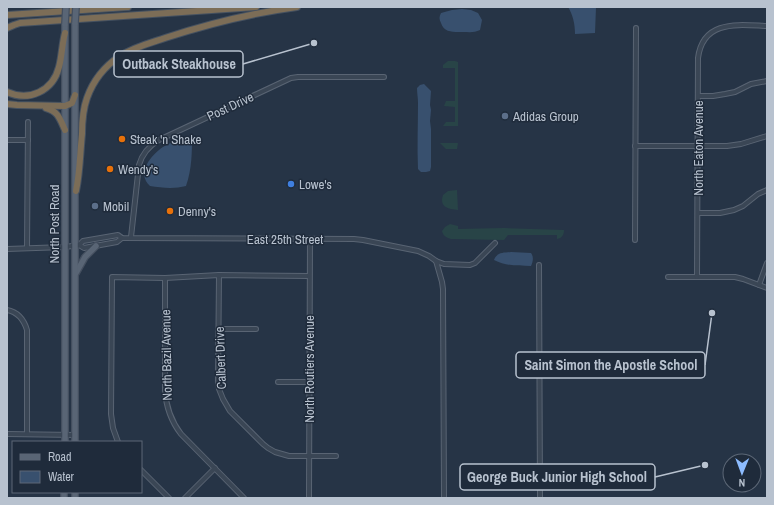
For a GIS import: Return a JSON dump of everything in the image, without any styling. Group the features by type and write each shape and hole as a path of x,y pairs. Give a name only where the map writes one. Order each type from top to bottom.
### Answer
{"highway":[{"path":"7,15 128,7"},
{"path":"7,28 20,23 256,7"},
{"path":"76,191 79,176 84,106 96,80 110,63 134,48 201,27 252,14 297,7"},
{"path":"7,92 17,96 30,96 48,86 55,77 60,66 62,43 65,33"},
{"path":"7,104 65,106 72,103 76,95"},
{"path":"34,106 51,110 56,113 65,130"}],"main road":[{"name":"North Post Road","path":"65,441 66,7"},
{"name":"North Post Road","path":"75,441 77,246 76,7"},
{"path":"76,273 85,257 96,246"}],"street":[{"name":"North Eaton Avenue","path":"697,277 698,58 700,49 707,37 719,28 729,25 767,26"},
{"path":"635,240 636,28"},
{"name":"Post Drive","path":"131,237 139,165 143,155 152,144 158,140 291,78 384,77"},
{"path":"698,96 713,96 735,92 752,84 767,81"},
{"path":"27,248 28,122"},
{"path":"635,146 727,146 741,144 767,136"},
{"path":"7,140 28,140"},
{"path":"698,213 720,213 734,210 743,206 758,194 767,190"},
{"name":"East 25th Street","path":"77,246 83,241 118,235 122,238"},
{"name":"East 25th Street","path":"7,249 66,248 77,246 84,248 117,242 122,238 131,237 354,239 418,251 444,264 471,265 475,263 495,242"},
{"name":"North Routiers Avenue","path":"309,498 310,239"},
{"path":"436,261 443,289 444,498"},
{"path":"759,285 767,263"},
{"path":"539,265 540,498"},
{"path":"118,441 113,428 111,414 112,277 165,278 219,275 310,276"},
{"name":"Calbert Drive","path":"219,275 218,383 223,399 228,407 263,444 275,452 289,456 336,456"},
{"path":"668,277 735,277 767,288"},
{"name":"North Bazil Avenue","path":"165,278 165,390 167,406 178,430 244,498"},
{"path":"7,310 14,312 21,318 27,330 27,434"},
{"path":"219,329 256,329"},
{"path":"278,382 309,382"},
{"path":"7,434 75,435"},
{"path":"184,498 215,468"},
{"path":"142,471 169,498"}],"green space":[{"path":"448,61 458,62 458,126 443,126 446,122 455,122 455,107 444,106 446,101 455,101 455,68 443,68 443,65"},
{"path":"440,143 458,143 457,149 446,149"},
{"path":"457,190 458,210 445,207 442,202 443,195 448,191"},
{"path":"450,224 458,226 458,229 504,228 564,230 564,232 561,237 557,239 557,235 508,235 504,240 451,239 445,236 442,231"}],"water":[{"path":"568,7 596,7 595,33 575,34 575,27"},
{"path":"462,9 471,10 478,13 482,20 480,30 476,32 456,32 444,29 440,19 441,13"},
{"path":"424,84 431,91 431,167 430,171 421,172 418,169 417,88"},
{"path":"192,135 191,167 186,186 168,188 150,186 144,176 150,159 158,150 166,145"},
{"path":"511,252 531,253 533,260 531,266 508,265 494,260 499,254"}],"place":[{"name":"Outback Steakhouse","path":"314,43"},
{"name":"Adidas Group","path":"505,116"},
{"name":"Steak 'n Shake","path":"122,139"},
{"name":"Wendy's","path":"110,169"},
{"name":"Lowe's","path":"291,184"},
{"name":"Mobil","path":"95,206"},
{"name":"Denny's","path":"170,211"},
{"name":"Saint Simon the Apostle School","path":"712,313"},
{"name":"George Buck Junior High School","path":"705,465"}]}
